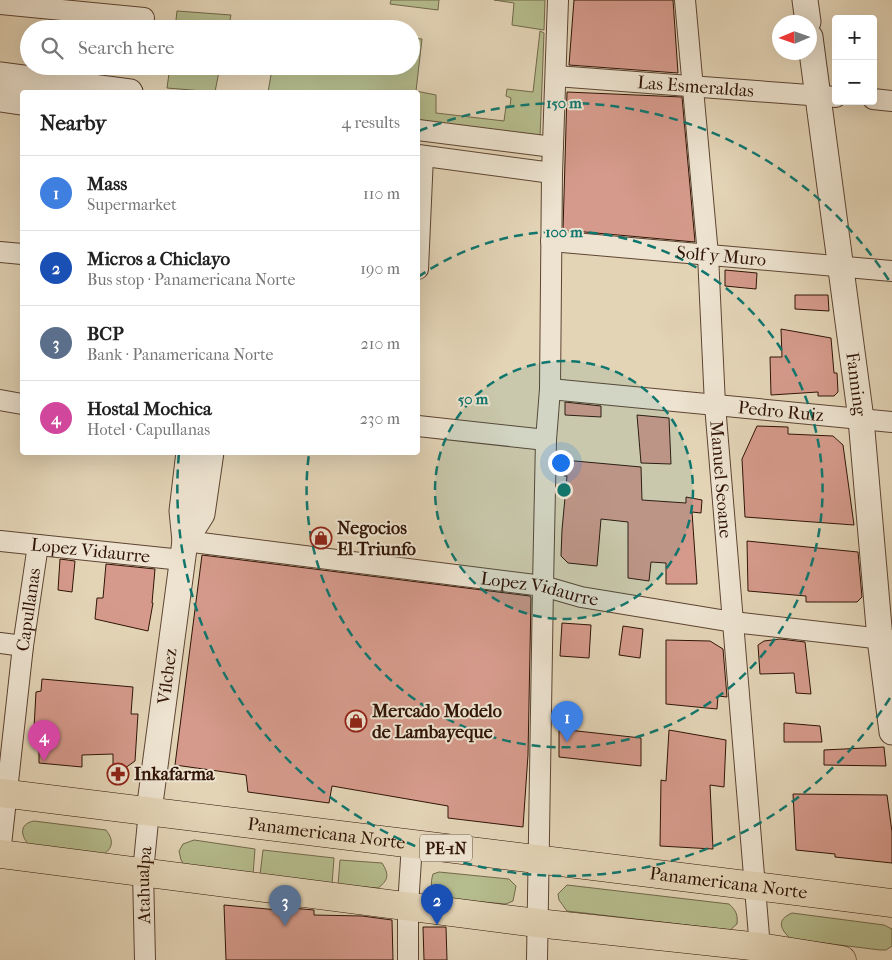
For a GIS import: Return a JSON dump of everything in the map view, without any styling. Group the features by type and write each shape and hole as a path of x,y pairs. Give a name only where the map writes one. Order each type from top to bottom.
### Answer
{"highway":[{"name":"Panamericana Norte","path":"4,793 892,903"},
{"path":"0,854 408,906 761,954 842,960"}],"street":[{"path":"537,960 546,440 550,389 552,174 558,0"},
{"name":"Manuel Seoane","path":"685,0 691,86 708,255 715,405 761,954"},
{"path":"805,0 807,15"},
{"path":"0,4 144,18"},
{"name":"Fanning","path":"816,60 826,96 840,266 861,419 886,640 892,732"},
{"path":"0,75 115,90"},
{"name":"Las Esmeraldas","path":"556,76 826,96"},
{"path":"0,99 20,102"},
{"path":"877,99 892,101"},
{"path":"420,130 553,147"},
{"path":"420,156 552,174"},
{"name":"Solf y Muro","path":"551,241 892,271"},
{"path":"0,252 20,254"},
{"name":"Pedro Ruiz","path":"550,389 892,422"},
{"path":"0,400 20,404"},
{"path":"420,426 546,440"},
{"name":"Vílchez","path":"149,811 184,550 182,511 189,455"},
{"name":"Vílchez","path":"184,550 202,514 211,455"},
{"name":"Lopez Vidaurre","path":"0,541 38,545 184,550 543,586 581,597 734,622 886,640"},
{"name":"Capullanas","path":"0,854 4,793 38,545"},
{"path":"0,643 23,646"},
{"name":"Atahualpa","path":"145,960 143,872 149,811"},
{"path":"408,960 408,906 412,844"}],"green space":[{"path":"391,0 439,0 438,10 390,4"},
{"path":"494,0 545,0 544,30 512,25 514,3"},
{"path":"177,11 231,15 230,20 176,20"},
{"path":"540,31 544,33 540,137 420,120 420,92 436,95 436,113 504,121 506,106 510,106 511,98 506,96 507,89 533,92"},
{"path":"420,39 422,39 420,56"},
{"path":"169,75 218,75 215,90 167,88"},
{"path":"271,75 418,75 416,90 268,90"},
{"path":"34,821 106,830 111,840 110,849 104,854 30,846 23,835 23,828"},
{"path":"194,840 255,849 253,875 185,866 179,851 183,844"},
{"path":"263,850 334,858 332,884 260,875"},
{"path":"340,860 382,863 387,877 378,888 338,885"},
{"path":"439,872 509,879 516,886 513,901 506,904 438,898 433,890 432,881 433,874"},
{"path":"567,885 729,904 736,913 737,924 730,930 567,911 559,900 558,894"},
{"path":"792,913 884,925 892,929 892,946 886,950 880,950 791,939 784,932 781,925 784,919"}],"building":[{"path":"574,0 673,0 678,73 569,65"},
{"path":"567,92 682,97 695,242 563,230"},
{"path":"725,270 757,273 756,289 725,286"},
{"path":"795,295 828,295 829,311 795,309"},
{"path":"781,329 831,338 834,373 837,373 838,392 834,396 818,396 818,392 771,395 770,357 782,357"},
{"path":"565,402 601,406 601,417 565,415"},
{"path":"637,415 669,418 671,464 641,463"},
{"path":"757,426 788,427 788,434 833,436 843,445 854,525 745,517 742,459"},
{"path":"564,460 641,467 642,500 686,503 686,497 702,500 701,513 692,512 697,584 666,584 666,563 651,562 649,581 628,578 628,522 601,519 597,566 568,563 561,556 567,476 564,476"},
{"path":"747,541 858,552 862,597 857,602 806,602 806,596 748,591"},
{"name":"Mercado Modelo de Lambayeque","path":"202,555 530,596 528,755 523,827 448,818 448,806 332,786 329,803 248,792 246,775 175,765"},
{"path":"60,559 75,561 72,592 58,590"},
{"path":"106,564 155,569 153,603 148,631 95,619 97,598 103,598"},
{"path":"562,623 591,625 589,658 560,656"},
{"path":"623,626 643,629 640,658 619,655"},
{"path":"780,639 805,642 811,694 796,693 794,673 760,674 758,645 764,641"},
{"path":"666,640 710,641 723,649 727,697 718,696 717,709 666,704"},
{"path":"42,679 133,687 131,714 138,714 135,761 125,768 113,768 113,754 82,755 82,767 39,763 39,747 33,746 36,692 41,691"},
{"path":"784,723 820,726 822,742 784,742"},
{"path":"559,729 641,738 641,766 559,757"},
{"path":"669,730 726,740 724,787 710,785 713,849 660,846 661,780 666,781"},
{"path":"884,747 886,766 824,765 824,750"},
{"path":"793,794 887,795 892,832 892,863 835,857 835,854 796,850"},
{"path":"224,905 289,911 289,908 303,909 314,910 314,915 362,916 392,920 393,960 226,960"},
{"path":"423,927 446,927 447,960 424,960"}],"place":[{"name":"Negocios El Triunfo","path":"321,538"},
{"name":"Mercado Modelo de Lambayeque","path":"356,721"},
{"name":"Mass","path":"567,742"},
{"name":"Hostal Mochica","path":"44,761"},
{"name":"Inkafarma","path":"118,774"},
{"name":"Micros a Chiclayo","path":"437,925"},
{"name":"BCP","path":"285,926"}]}
